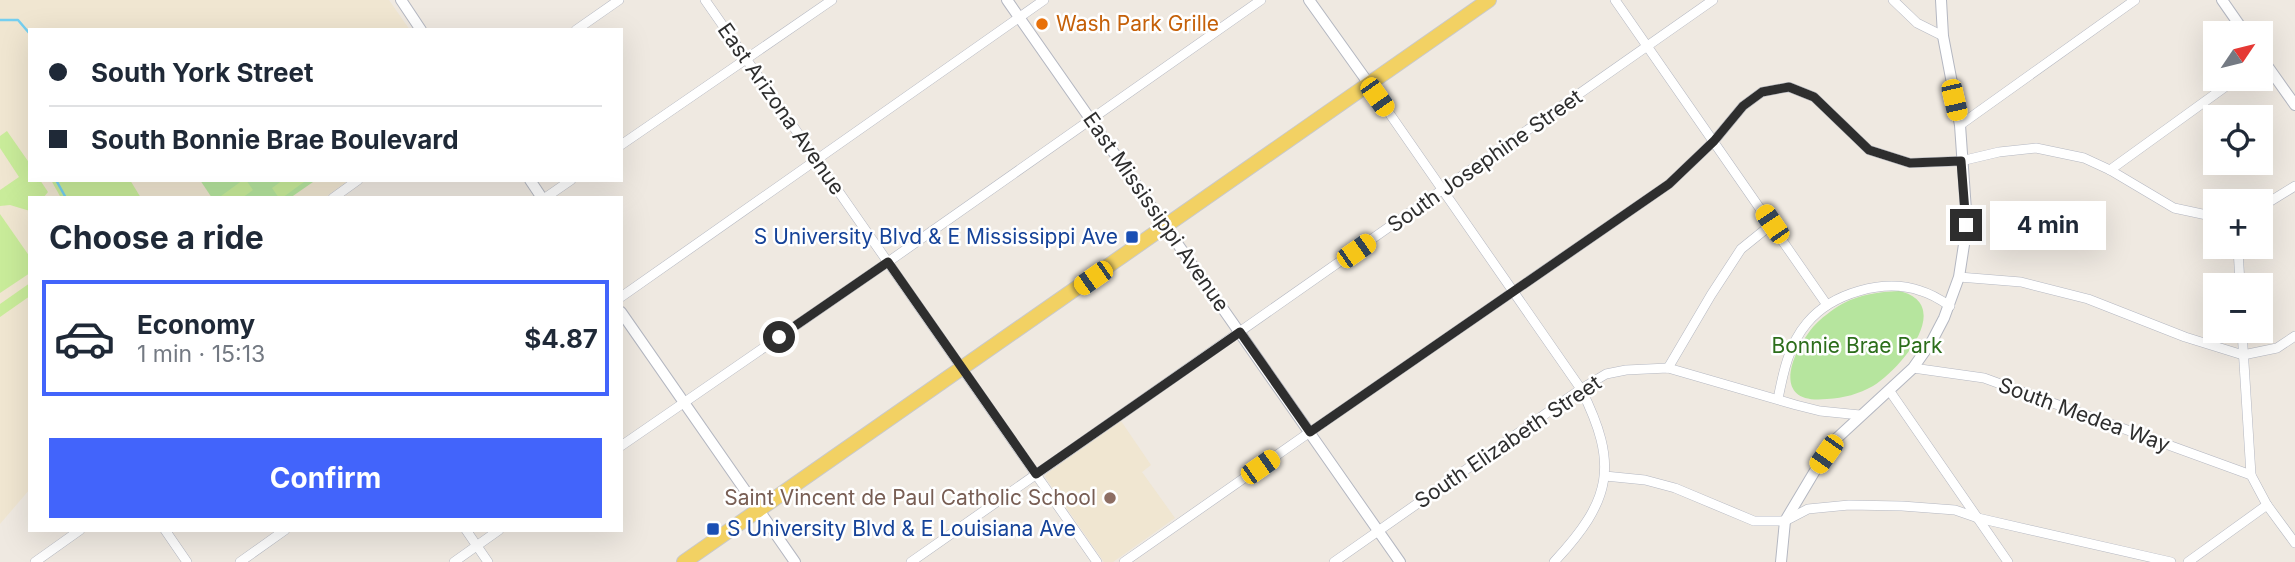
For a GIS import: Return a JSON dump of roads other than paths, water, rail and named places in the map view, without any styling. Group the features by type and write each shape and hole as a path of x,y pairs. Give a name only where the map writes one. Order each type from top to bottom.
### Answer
{"main road":[{"path":"684,562 1489,0"}],"street":[{"path":"401,0 420,28"},
{"path":"579,28 619,0"},
{"name":"East Arizona Avenue","path":"705,0 1097,562"},
{"path":"623,144 832,0"},
{"name":"East Mississippi Avenue","path":"1007,0 1400,562"},
{"path":"623,296 1044,0"},
{"path":"623,445 1261,0"},
{"path":"1310,0 1581,388 1601,434 1606,460 1599,499 1576,537 1554,562"},
{"path":"1615,0 1827,305"},
{"name":"South Josephine Street","path":"911,562 1713,0"},
{"path":"1893,0 1917,23 1943,36"},
{"path":"1781,562 1785,521 1829,449 1860,415 1913,368 1932,341 1950,306 1959,277 1966,225 1960,125 1943,36 1941,0"},
{"path":"1960,125 2135,0"},
{"path":"2222,0 2237,21"},
{"path":"2273,74 2295,105"},
{"path":"1124,562 1669,184 1714,141 1743,106 1762,92 1789,87 1814,97 1869,150 1910,163 1961,161 1999,152 2036,148 2084,158 2110,170 2174,208 2203,214"},
{"path":"2110,170 2219,91"},
{"path":"336,196 355,182"},
{"path":"532,182 542,196"},
{"path":"547,196 567,182"},
{"path":"2273,200 2295,186"},
{"path":"1668,368 1741,249 1772,224"},
{"path":"1959,277 2021,282 2088,299 2185,337 2243,355 2277,348 2295,336"},
{"path":"1778,399 1793,347 1807,323 1827,305 1854,293 1907,287 1922,290 1950,306"},
{"path":"623,315 796,562"},
{"path":"2242,343 2251,475 2267,505 2295,543"},
{"name":"South Elizabeth Street","path":"1334,562 1581,388 1606,374 1668,368 1820,411 1860,415"},
{"name":"South Medea Way","path":"1913,368 1984,378 2251,475"},
{"path":"1889,390 2008,562"},
{"path":"1605,476 1675,488 1754,521 1785,521 1808,509 1849,505 1955,510 1978,518 2171,562"},
{"path":"2188,562 2267,505"},
{"path":"36,562 77,532"},
{"path":"166,532 187,562"},
{"path":"240,562 282,532"},
{"path":"467,532 488,562"},
{"path":"454,562 496,532"}],"waterway":[{"path":"0,20 18,20 28,32"},
{"path":"57,182 65,196"}],"place":[{"name":"Wash Park Grille","path":"1042,24"},
{"name":"S University Blvd & E Mississippi Ave","path":"1132,237"},
{"name":"Saint Vincent de Paul Catholic School","path":"1110,498"},
{"name":"S University Blvd & E Louisiana Ave","path":"713,529"}],"park label":[{"name":"Bonnie Brae Park","path":"1857,346"}]}
